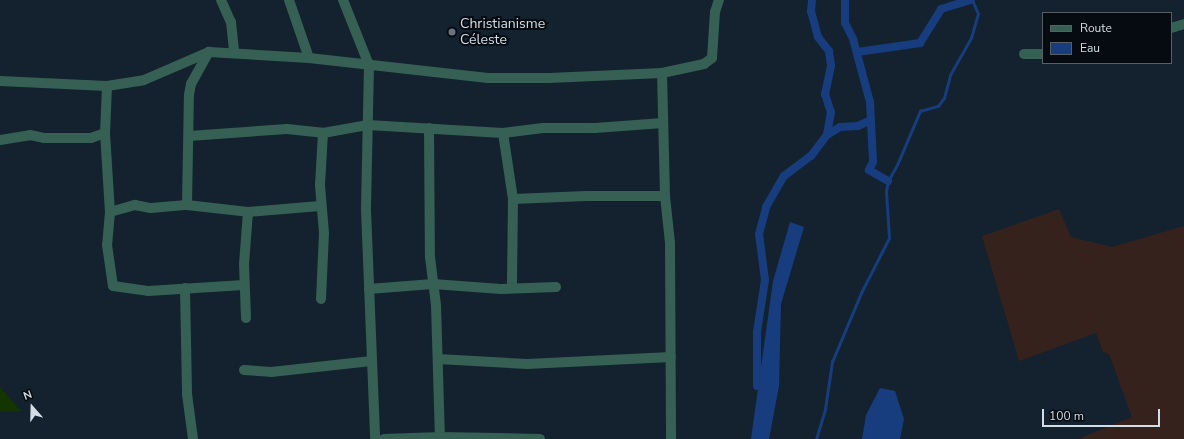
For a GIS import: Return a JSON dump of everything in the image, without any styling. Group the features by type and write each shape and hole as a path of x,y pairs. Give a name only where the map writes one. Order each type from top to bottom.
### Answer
{"street":[{"path":"221,0 231,22 234,52"},
{"path":"289,0 309,58"},
{"path":"343,0 369,65 366,210 374,439"},
{"path":"0,81 107,86 144,80 209,52 234,52 309,58 488,78 662,73 710,61 714,53 715,12 719,0"},
{"path":"1172,28 1184,24"},
{"path":"187,205 191,84 209,52"},
{"path":"1024,54 1042,54"},
{"path":"662,73 665,196 670,243 671,439"},
{"path":"107,86 105,133 110,212 107,245 113,286 148,291 244,285"},
{"path":"189,136 287,130 323,133 368,125 503,133 543,128 595,128 663,123"},
{"path":"429,128 430,257 438,359 440,438"},
{"path":"0,140 30,135 44,138 91,138 105,133"},
{"path":"322,299 324,233 320,206 323,133"},
{"path":"503,133 512,199 512,287"},
{"path":"512,199 586,196 665,196"},
{"path":"110,212 135,205 151,208 187,205 248,212 320,206"},
{"path":"246,318 244,285 248,212"},
{"path":"369,289 433,284 556,287"},
{"path":"186,288 187,394 193,439"},
{"path":"438,359 527,364 671,357"},
{"path":"244,370 271,372 372,361"},
{"path":"384,439 540,439"}],"shaded area":[{"path":"1059,209 1071,237 1112,247 1184,226 1184,439 1078,439 1132,417 1109,354 1103,352 1096,333 1019,361 982,236"}],"green space":[{"path":"0,387 21,411 0,412"}],"water":[{"path":"790,222 804,227 781,304 779,386 769,439 751,439 773,281"},
{"path":"880,388 895,391 904,419 900,439 862,439 866,415"}],"waterway":[{"path":"812,0 811,11 818,37 829,51 831,66 825,94 831,112 827,135"},
{"path":"845,0 845,23 853,39 870,102 873,162 869,170 888,181"},
{"path":"857,52 920,43 941,9 971,0"},
{"path":"816,439 825,409 832,362 861,293 889,238 886,192 888,181 897,165 920,111 938,106 944,98 950,75 971,38 978,14 972,0"},
{"path":"757,386 757,332 765,280 759,234 766,207 784,176 811,156 827,135 840,127 858,126 871,120"}],"place":[{"name":"Christianisme Céleste","path":"452,32"}]}
